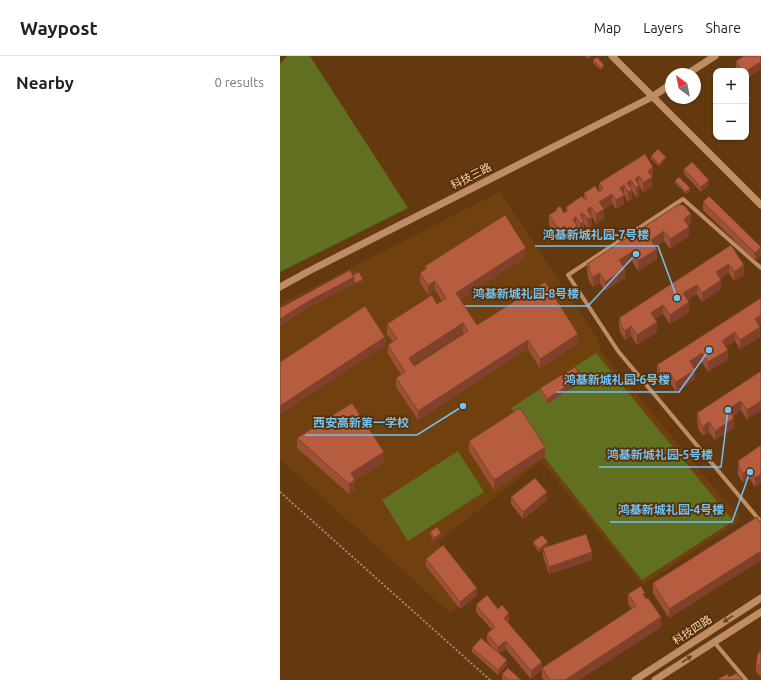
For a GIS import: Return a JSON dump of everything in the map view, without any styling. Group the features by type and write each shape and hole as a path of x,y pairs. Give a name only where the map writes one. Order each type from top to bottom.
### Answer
{"street":[{"path":"612,56 761,205"},
{"path":"696,68 715,56"},
{"name":"科技三路","path":"280,287 652,97 665,88"},
{"path":"761,268 683,199 568,275 618,351 761,522"},
{"name":"科技四路","path":"635,680 761,598"},
{"name":"科技四路","path":"655,680 761,612"},
{"path":"714,642 746,680"}],"path":[{"path":"280,492 490,680"}],"shaded area":[{"path":"500,192 598,340 602,353 741,520 643,585 541,461 438,542 475,592 450,613 280,459 280,304"}],"green space":[{"path":"287,56 310,56 408,208 280,272 280,64"},
{"path":"596,353 733,521 642,580 544,457 511,408"},
{"path":"458,451 484,492 408,541 382,500"}],"building":[{"path":"744,56 761,56 761,62 749,69 740,68 736,61"},
{"path":"597,57 604,65 601,68 593,60"},
{"path":"658,149 666,157 659,164 651,156"},
{"path":"645,154 653,167 648,171 652,177 643,183 639,176 635,179 639,185 636,188 631,180 627,183 632,190 628,192 624,185 620,188 624,195 616,200 612,194 599,202 604,209 596,214 591,207 587,210 592,217 588,219 583,213 580,215 584,221 581,224 576,217 573,219 577,226 569,231 565,226 559,230 549,215 560,206 564,213 568,210 566,207 582,196 585,200 587,198 584,193 595,186 599,192 603,189 599,183"},
{"path":"692,162 709,180 701,187 684,169"},
{"path":"679,177 690,188 686,192 675,181"},
{"path":"709,196 761,247 755,253 703,202"},
{"path":"679,204 685,206 691,214 684,219 689,227 670,239 664,231 651,240 657,249 638,261 632,252 619,260 625,269 605,282 600,273 593,277 587,264"},
{"path":"505,215 526,248 456,293 477,325 545,282 578,334 540,359 528,340 418,411 396,378 405,372 388,345 397,339 387,324 432,295 437,304 446,298 435,281 428,285 420,273 427,268 425,266","holes":["463,323 468,331 414,366 409,358"]},
{"path":"731,245 744,265 734,272 729,264 716,272 721,280 702,293 697,285 683,293 689,302 670,315 663,305 651,313 657,322 637,335 631,326 625,331 619,318"},
{"path":"350,270 354,277 307,302 280,319 280,308"},
{"path":"359,272 363,279 355,283 353,275"},
{"path":"761,298 761,315 755,319 760,327 740,340 735,332 722,341 728,350 708,362 702,353 690,361 695,370 676,382 670,374 664,378 658,370 660,369 657,365"},
{"path":"365,306 385,337 280,406 280,362"},
{"path":"575,367 581,377 547,399 540,388"},
{"path":"761,371 761,401 747,410 741,401 728,409 734,418 715,431 709,422 703,427 698,419 699,417 697,413"},
{"path":"352,403 384,452 351,473 355,480 349,484 297,438"},
{"path":"520,408 545,447 494,480 469,441"},
{"path":"761,445 761,474 755,478 750,469 743,474 738,466 740,464 738,461"},
{"path":"535,478 547,492 523,512 511,497"},
{"path":"757,517 759,521 761,520 761,551 669,609 653,583"},
{"path":"437,527 441,533 434,538 430,532"},
{"path":"586,534 592,552 549,567 543,548"},
{"path":"542,535 548,542 539,549 533,542"},
{"path":"443,545 477,588 460,602 426,559"},
{"path":"641,586 645,593 643,594 646,599 648,598 661,617 565,680 550,680 542,668 636,606 628,594"},
{"path":"487,595 498,609 502,605 509,613 504,618 542,662 531,671 506,641 498,647 487,634 495,627 476,605"},
{"path":"481,638 507,660 498,670 472,648"},
{"path":"761,651 761,667 756,663 758,653"},
{"path":"508,668 521,680 508,680 502,674"},
{"path":"737,673 739,677 740,676 743,679 742,680 718,679 727,674 729,677"}],"place":[{"name":"鸿基新城礼园-8号楼","path":"636,254"},
{"name":"鸿基新城礼园-7号楼","path":"677,298"},
{"name":"鸿基新城礼园-6号楼","path":"709,350"},
{"name":"西安高新第一学校","path":"463,406"},
{"name":"鸿基新城礼园-5号楼","path":"728,410"},
{"name":"鸿基新城礼园-4号楼","path":"750,472"}]}
